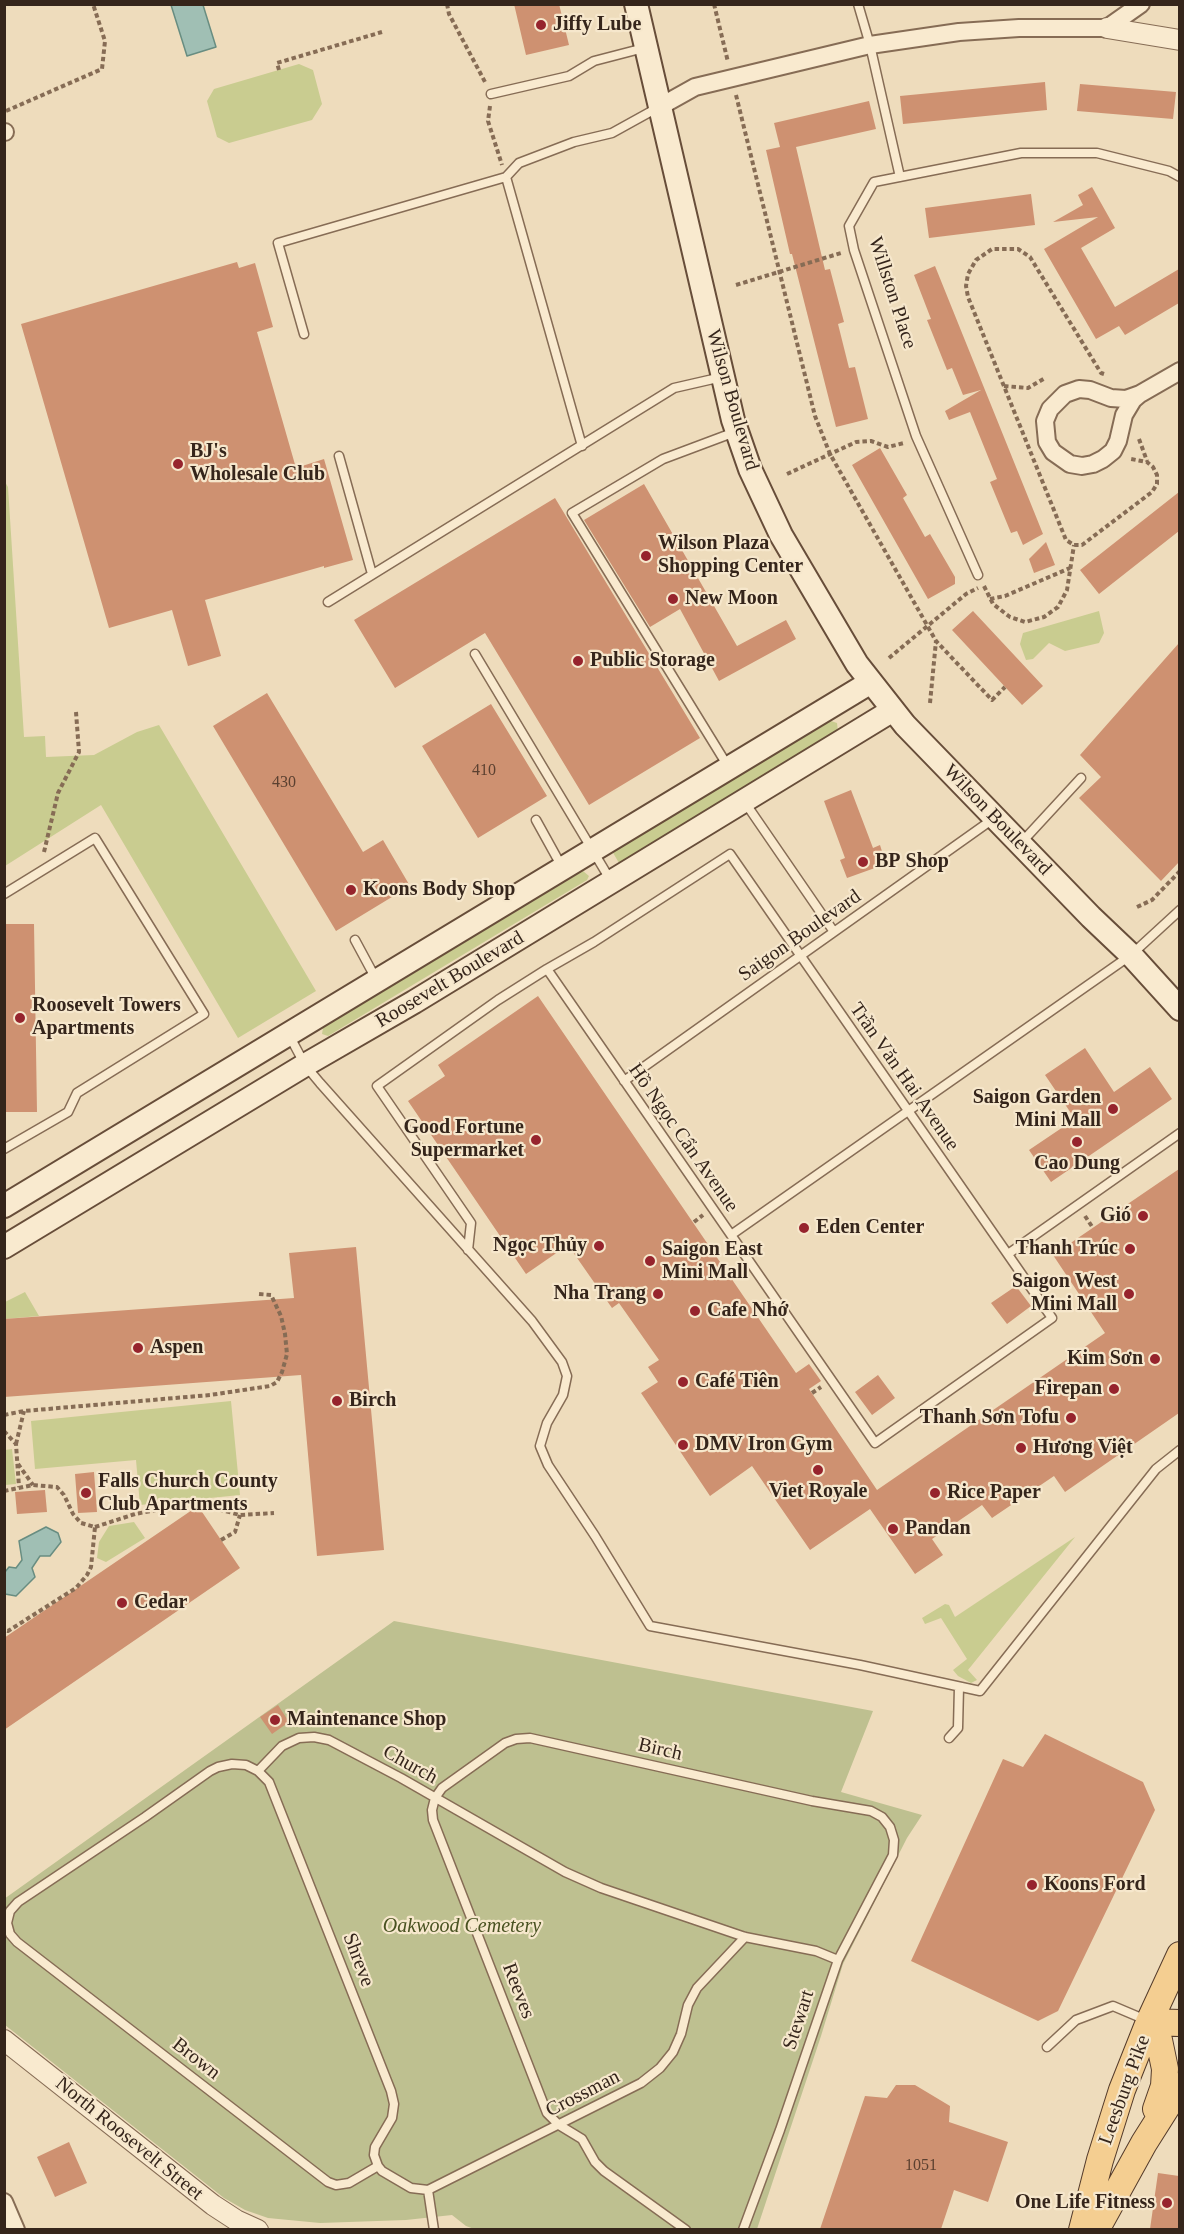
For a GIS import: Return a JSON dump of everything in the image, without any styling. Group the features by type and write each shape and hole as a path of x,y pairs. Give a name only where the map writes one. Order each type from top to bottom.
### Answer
{"main road":[{"name":"Wilson Boulevard","path":"636,4 737,431 750,469 781,535 857,664 893,710 1091,917 1131,955 1179,1009"},
{"name":"Roosevelt Boulevard","path":"4,1206 871,682"},
{"name":"Roosevelt Boulevard","path":"4,1247 305,1065 414,1002 893,710"},
{"name":"Leesburg Pike","path":"1082,2229 1122,2090 1179,1955"},
{"path":"1149,2022 1179,2023"},
{"path":"1144,2143 1164,2086 1165,2069 1159,2040 1149,2022"},
{"path":"1096,2229 1179,2086"}],"street":[{"path":"1107,28 1141,4"},
{"path":"661,106 695,87 870,45 969,31 1019,28 1107,28 1179,40"},
{"path":"1140,394 1126,399 1111,398 1090,390 1079,389 1065,394 1050,409 1045,421 1047,442 1053,452 1070,464 1082,466 1103,459 1113,451 1119,441 1124,415 1133,400 1179,371"},
{"name":"North Roosevelt Street","path":"4,2040 213,2205 236,2220 258,2229"},
{"path":"4,2202 16,2229"}],"lane":[{"path":"858,4 870,45 900,177"},
{"path":"491,94 569,75 594,61 647,48"},
{"path":"304,334 278,243 506,177 519,163 574,142 612,133 661,106"},
{"name":"Willston Place","path":"978,575 918,440 854,249 849,226 874,182 1021,153 1097,153 1169,171 1179,177"},
{"path":"506,177 582,446"},
{"path":"328,602 675,388 723,377"},
{"path":"729,768 572,513 663,459 737,431"},
{"path":"339,456 372,574"},
{"path":"475,654 611,882"},
{"path":"1020,843 1081,778"},
{"path":"744,801 834,932"},
{"name":"Saigon Boulevard","path":"624,1081 996,818"},
{"path":"536,820 563,869"},
{"path":"4,894 95,838 204,1014 77,1093 68,1112 4,1149"},
{"name":"Trần Văn Hai Avenue","path":"547,969 730,854 1052,1318"},
{"path":"731,1235 1131,955 1179,910"},
{"path":"355,940 377,981"},
{"path":"468,1250 471,1223 377,1086 498,1000 547,969"},
{"name":"Hồ Ngọc Cẩn Avenue","path":"547,969 875,1443 1052,1318"},
{"path":"288,1035 305,1065 531,1321 562,1362 567,1376 563,1395 547,1423 540,1446 548,1465 650,1626 860,1665 980,1691 1156,1469 1179,1450"},
{"path":"1008,1254 1179,1133"},
{"path":"949,1738 958,1728 959,1687"},
{"name":"Church","path":"258,1771 282,1746 298,1738 314,1737 329,1740 566,1872 601,1888 745,1936 802,1947 838,1960"},
{"name":"Birch","path":"435,1798 446,1784 505,1743 530,1738 812,1801 871,1811 882,1817 890,1827"},
{"name":"Brown","path":"258,1771 246,1765 232,1764 210,1771 18,1902 10,1911 7,1923 10,1934 17,1942 328,2182 336,2185 349,2183 378,2166"},
{"name":"Shreve","path":"258,1771 270,1782 391,2091 394,2104 392,2118 375,2147 374,2155 378,2166"},
{"name":"Reeves","path":"435,1798 432,1810 433,1821 547,2113 559,2125"},
{"name":"Stewart","path":"743,2229 780,2130 838,1960 893,1855 894,1840 890,1827"},
{"name":"Crossman","path":"428,2190 641,2083 660,2068 673,2052 681,2034 688,2005 697,1988 745,1936"},
{"path":"1047,2047 1076,2020 1113,2006 1149,2022"},
{"path":"559,2125 582,2139 595,2162 604,2171 686,2229"},
{"path":"378,2166 382,2171 411,2188 428,2190 434,2229"}],"path":[{"path":"6,111 102,69 105,41 93,4"},
{"path":"714,4 815,416 830,454 936,641 992,700 1005,687"},
{"path":"279,70 277,63 382,32"},
{"path":"736,285 854,249"},
{"path":"1004,386 1028,388 1045,378"},
{"path":"1139,439 1147,462"},
{"path":"787,474 856,442 871,441 888,447 918,440"},
{"path":"889,658 966,594 983,585 993,604 1010,617 1025,622 1044,617 1058,608 1067,590 1074,545"},
{"path":"990,598 1005,597 1071,568"},
{"path":"930,703 936,641"},
{"path":"39,873 58,793 79,752 76,711"},
{"path":"1137,907 1152,900 1179,871"},
{"path":"4,1415 24,1411 210,1395 270,1386 277,1382 282,1372 286,1354 285,1334 281,1317 271,1295 259,1294"},
{"path":"19,1487 16,1444 24,1411"},
{"path":"4,1431 16,1444"},
{"path":"18,1463 33,1485"},
{"path":"4,1491 33,1485 57,1487 81,1523 95,1527 135,1514 183,1505 199,1504 240,1515 274,1513"},
{"path":"221,1540 235,1532 240,1515"},
{"path":"4,1630 8,1631 76,1587 87,1575 91,1567 95,1527"}],"green space":[{"path":"299,64 313,70 322,104 312,120 229,143 217,137 207,101 214,89"},
{"path":"5,482 8,487 24,737 45,736 46,757 94,755 137,732 159,725 316,991 238,1038 101,805 5,866"},
{"path":"1099,611 1104,633 1099,643 1065,651 1049,643 1033,659 1026,660 1020,644 1023,633"},
{"path":"831,721 837,723 838,732 619,863 612,851"},
{"path":"583,871 589,876 587,880 328,1036 322,1034 323,1028"},
{"path":"25,1292 39,1316 5,1319 5,1302"},
{"path":"231,1401 240,1495 140,1505 136,1460 35,1469 31,1421"},
{"path":"12,1449 16,1484 5,1485 5,1450"},
{"path":"134,1522 145,1538 106,1562 97,1558 99,1542 109,1526"},
{"path":"1075,1537 968,1670 977,1680 971,1683 958,1676 953,1670 967,1659 941,1618 925,1624 922,1618 945,1604 949,1605 955,1617"},
{"name":"Oakwood Cemetery","path":"394,1621 873,1711 841,1792 922,1815 907,1838 843,1964 757,2229 477,2230 466,2226 452,2215 406,2220 320,2223 268,2218 245,2210 224,2198 5,2025 4,1899"}],"water":[{"path":"171,5 203,5 216,47 187,56"},
{"path":"46,1527 58,1533 61,1542 50,1556 40,1556 32,1568 35,1577 16,1596 5,1594 5,1572 9,1567 16,1568 22,1560 19,1541"}],"building":[{"name":"Jiffy Lube","path":"514,4 559,4 569,45 526,55"},
{"path":"1045,82 1047,110 903,124 900,96"},
{"path":"1080,84 1176,92 1173,119 1077,111"},
{"path":"869,101 876,129 796,147 825,270 830,269 844,322 838,324 849,368 855,367 868,419 836,427 792,254 790,254 766,150 780,147 774,123"},
{"path":"1092,187 1115,228 1081,248 1115,307 1179,269 1179,303 1125,335 1119,326 1096,339 1044,249 1098,217 1053,222 1083,205 1078,195"},
{"path":"1031,194 1035,225 929,238 925,208"},
{"name":"BJ's Wholesale Club","path":"237,262 239,268 255,263 273,327 257,332 296,468 324,459 353,560 205,600 221,656 188,666 172,610 109,628 21,324"},
{"path":"935,266 1043,534 1023,545 1017,531 1011,533 990,482 997,479 970,412 949,420 945,411 981,390 963,395 952,368 947,370 927,320 931,319 914,275"},
{"path":"880,448 907,495 903,498 925,537 930,534 955,577 955,584 928,599 852,465"},
{"name":"Wilson Plaza Shopping Center","path":"644,484 737,646 786,620 796,639 719,681 680,609 650,627 584,520"},
{"path":"1179,492 1179,531 1099,594 1080,570"},
{"name":"Public Storage","path":"555,498 700,738 589,805 485,633 395,688 354,620"},
{"path":"1046,542 1055,565 1034,573 1029,559"},
{"path":"973,611 1043,686 1022,705 952,630"},
{"path":"1179,643 1179,862 1161,881 1079,798 1101,777 1080,755"},
{"path":"267,693 363,852 383,840 410,886 336,931 213,726"},
{"path":"491,704 547,796 478,838 422,746"},
{"path":"851,790 873,848 880,845 886,864 847,878 840,860 845,858 824,801"},
{"name":"Roosevelt Towers Apartments","path":"4,924 34,924 37,1112 4,1112"},
{"path":"538,996 796,1373 809,1364 821,1381 809,1389 877,1490 1105,1333 1053,1255 1179,1169 1179,1413 1065,1492 1054,1476 992,1518 982,1505 932,1539 943,1555 915,1574 870,1509 810,1550 752,1466 710,1496 641,1393 658,1382 648,1367 659,1360 619,1303 612,1308 568,1245 526,1274 408,1101 445,1076 438,1065"},
{"name":"Saigon Garden Mini Mall","path":"1085,1048 1114,1092 1150,1067 1172,1099 1051,1182 1029,1150 1075,1119 1045,1075"},
{"path":"356,1247 384,1550 317,1556 301,1375 4,1397 4,1319 294,1298 289,1253"},
{"path":"1016,1286 1031,1306 1007,1324 991,1303"},
{"path":"878,1375 895,1398 872,1415 855,1392"},
{"name":"Falls Church County Club Apartments","path":"94,1472 97,1512 78,1513 75,1474"},
{"name":"Falls Church County Club Apartments","path":"45,1490 47,1512 17,1514 15,1492"},
{"name":"Cedar","path":"198,1506 240,1568 4,1730 4,1638"},
{"name":"Maintenance Shop","path":"278,1705 289,1722 272,1734 260,1717"},
{"name":"Koons Ford","path":"1045,1734 1143,1782 1155,1810 1058,2011 1038,2021 911,1961 1003,1759 1023,1767"},
{"path":"896,2085 915,2085 950,2106 949,2122 1008,2142 988,2202 954,2190 941,2229 820,2229 865,2096 887,2098"},
{"path":"69,2142 87,2183 55,2197 37,2157"},
{"name":"One Life Fitness","path":"1158,2173 1179,2176 1179,2229 1150,2229"}],"place":[{"name":"Jiffy Lube","path":"541,25"},
{"name":"BJ's Wholesale Club","path":"178,464"},
{"name":"Wilson Plaza Shopping Center","path":"646,556"},
{"name":"New Moon","path":"673,599"},
{"name":"Public Storage","path":"578,661"},
{"name":"BP Shop","path":"863,862"},
{"name":"Koons Body Shop","path":"351,890"},
{"name":"Roosevelt Towers Apartments","path":"20,1018"},
{"name":"Saigon Garden Mini Mall","path":"1113,1109"},
{"name":"Good Fortune Supermarket","path":"536,1140"},
{"name":"Cao Dung","path":"1077,1142"},
{"name":"Gió","path":"1143,1216"},
{"name":"Eden Center","path":"804,1228"},
{"name":"Ngọc Thủy","path":"599,1246"},
{"name":"Thanh Trúc","path":"1130,1249"},
{"name":"Saigon East Mini Mall","path":"650,1261"},
{"name":"Nha Trang","path":"658,1294"},
{"name":"Saigon West Mini Mall","path":"1129,1294"},
{"name":"Cafe Nhớ","path":"695,1311"},
{"name":"Aspen","path":"138,1348"},
{"name":"Kim Sơn","path":"1155,1359"},
{"name":"Café Tiên","path":"683,1382"},
{"name":"Firepan","path":"1114,1389"},
{"name":"Birch","path":"337,1401"},
{"name":"Thanh Sơn Tofu","path":"1071,1418"},
{"name":"DMV Iron Gym","path":"683,1445"},
{"name":"Hương Việt","path":"1021,1448"},
{"name":"Viet Royale","path":"818,1470"},
{"name":"Falls Church County Club Apartments","path":"86,1493"},
{"name":"Rice Paper","path":"935,1493"},
{"name":"Pandan","path":"893,1529"},
{"name":"Cedar","path":"122,1603"},
{"name":"Maintenance Shop","path":"275,1720"},
{"name":"Koons Ford","path":"1032,1885"},
{"name":"One Life Fitness","path":"1167,2203"}]}
